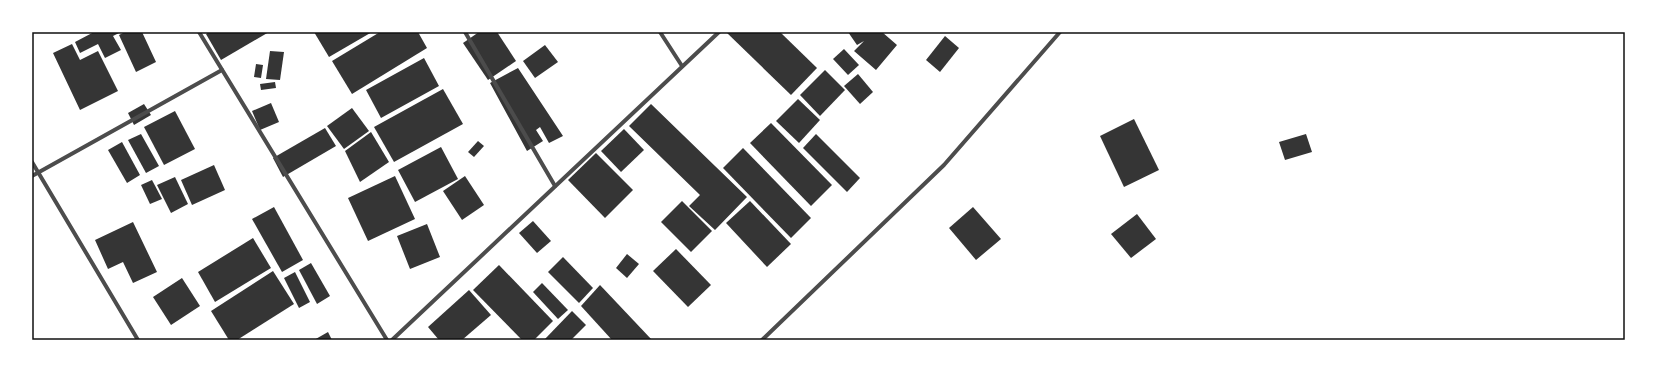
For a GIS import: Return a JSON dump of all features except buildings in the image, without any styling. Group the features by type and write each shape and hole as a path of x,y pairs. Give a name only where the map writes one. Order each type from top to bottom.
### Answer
{"street":[{"path":"199,32 387,340"},
{"path":"465,32 555,186"},
{"path":"660,32 682,66"},
{"path":"392,340 719,32"},
{"path":"762,340 944,165 1060,32"},
{"path":"32,176 222,70"},
{"path":"32,162 138,340"}]}
